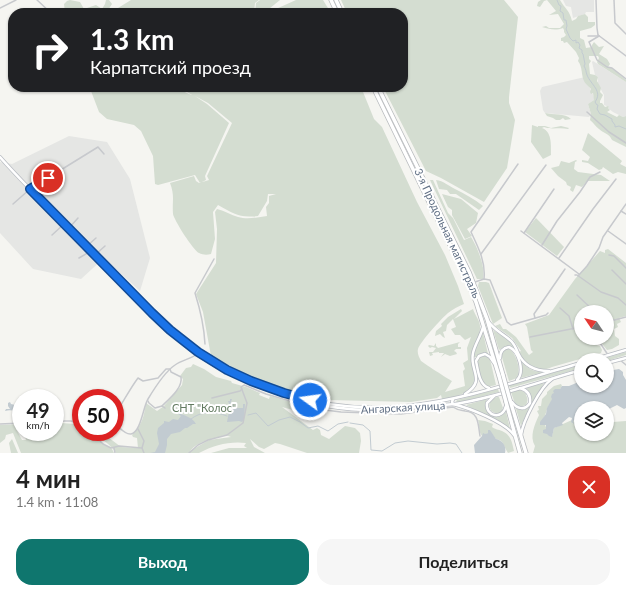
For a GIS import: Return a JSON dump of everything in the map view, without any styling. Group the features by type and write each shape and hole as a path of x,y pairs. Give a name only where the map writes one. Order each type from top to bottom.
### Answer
{"highway":[{"name":"3-я Продольная магистраль","path":"375,92 462,268 476,302 510,400 526,453"},
{"name":"3-я Продольная магистраль","path":"380,92 463,260 487,319 506,402 520,453"}],"main road":[{"name":"Ангарская улица","path":"0,157 169,331 197,354 250,383 288,397 322,406 353,410 375,410 455,404 497,394 574,371"},
{"name":"Ангарская улица","path":"152,313 170,330 198,352 227,370 251,381 295,396 327,404 369,408 404,406 454,398 574,365"},
{"path":"487,319 497,332 511,340 521,358 529,366 538,370 553,370"},
{"path":"483,322 482,331 473,354 476,378 475,385 465,394 454,398 452,402 469,408 501,424 512,432 516,441"},
{"path":"501,375 500,354 504,348 511,348 516,354 521,370 520,377 514,382"},
{"path":"614,353 626,350"},
{"path":"493,388 486,387 482,383 476,363 478,358 483,354 488,355 501,375"},
{"path":"614,361 626,358"},
{"path":"522,440 522,427 530,411 546,384 556,377"},
{"path":"510,400 520,409 526,408 530,403 529,394 525,390 517,388"},
{"path":"497,394 490,398 487,403 487,409 490,413 496,415 502,414 506,409 506,402"}],"street":[{"path":"0,8 16,0"},
{"path":"38,0 45,8"},
{"path":"596,0 598,35"},
{"path":"614,0 615,23 626,34"},
{"path":"598,35 589,42 597,60 607,67 612,68 626,79"},
{"path":"588,36 598,35 626,56"},
{"path":"587,112 610,132 626,143"},
{"path":"13,204 30,189 98,147 104,154"},
{"path":"484,280 485,273 481,254 471,232 518,164"},
{"path":"481,254 546,164"},
{"path":"54,165 58,172"},
{"path":"542,245 557,221 580,192 590,176 600,172"},
{"path":"32,175 38,184"},
{"path":"559,258 616,179"},
{"path":"524,233 554,189"},
{"path":"579,275 599,248 600,242 626,204"},
{"path":"621,211 626,214"},
{"path":"69,228 78,218"},
{"path":"52,235 64,224"},
{"path":"521,231 542,245 601,292 618,298 626,305"},
{"path":"608,231 626,244"},
{"path":"86,246 96,238"},
{"path":"95,255 105,246"},
{"path":"79,258 91,251"},
{"path":"609,255 614,256 626,268"},
{"path":"205,344 204,325 195,293 214,259"},
{"path":"535,318 534,314 566,269"},
{"path":"612,270 626,284"},
{"path":"473,283 490,280 507,322 512,325 546,315 548,313"},
{"path":"577,295 588,305"},
{"path":"530,337 573,329 569,316 560,308"},
{"path":"614,320 626,317"},
{"path":"124,432 131,434 137,428 141,422 143,408 147,400 170,369 174,365 192,358 197,354"},
{"path":"620,359 626,365"},
{"path":"124,402 130,389 138,378 142,381 158,378 166,369 170,369"},
{"path":"147,400 155,408 162,406 178,389 182,381 181,377 171,372 170,369"},
{"path":"212,398 240,391 242,389 242,385 246,385 266,394 317,409 341,412 401,414 453,407 457,410 471,412 475,415 479,424 480,436"},
{"path":"189,453 198,445 208,440 227,435 243,423 247,403 242,389"},
{"path":"0,424 12,423"},
{"path":"137,428 144,441 142,448 144,453"},
{"path":"101,441 114,448 119,446 142,448"},
{"path":"114,448 115,453"}],"shaded area":[{"path":"563,0 594,0 594,12 586,12 585,14 573,18 571,7 566,6"},
{"path":"593,61 626,82 626,116 623,117 613,112 608,108 609,107 604,105 604,95 598,84 598,77 595,75"},
{"path":"585,77 594,97 594,100 588,104 591,114 589,117 545,113 543,110 540,91 542,87"},
{"path":"69,136 107,142 130,179 150,258 140,291 104,258 81,279 33,269 0,233 0,162 12,164"},
{"path":"619,369 623,372 626,380 626,408 624,409 617,405 614,406 614,401 574,401 574,424 571,422 572,418 569,417 562,423 563,425 554,428 552,437 543,433 543,430 546,429 546,425 540,425 540,422 546,414 547,408 552,399 552,394 554,393 553,391 555,389 560,389 562,386 574,384 574,393 614,393 614,370"},
{"path":"230,399 232,399 230,405 232,407 237,404 237,408 243,408 243,404 245,404 244,419 242,422 227,422 230,406 228,401 230,401"},
{"path":"10,402 12,404 12,410 5,411 6,409 10,409 8,403"},
{"path":"177,413 190,418 196,424 185,428 180,432 171,434 167,439 165,453 150,453 155,452 159,444 157,433 158,428 164,423 164,421 169,422 173,419 178,420 181,416"},
{"path":"488,430 490,430 496,439 504,444 505,453 475,453 474,445 483,433 488,433"}],"green space":[{"path":"70,0 80,2 83,8 64,8 64,4"},
{"path":"106,0 109,0 112,4 109,8 103,8"},
{"path":"131,0 259,0 255,3 254,8 118,8"},
{"path":"260,0 280,0 270,8 256,8 256,3"},
{"path":"296,0 323,0 328,8 278,8"},
{"path":"341,0 504,0 518,17 509,97 509,103 515,120 507,168 484,202 426,171 386,92 408,92 408,8 345,8"},
{"path":"541,0 547,0 544,1 540,7 537,6 538,2"},
{"path":"547,0 560,0 568,11 572,21 578,16 585,14 588,17 588,22 595,22 595,25 591,28 580,31 580,38 584,40 586,48 592,47 594,42 599,47 604,46 599,54 607,59 610,64 608,67 612,68 626,80 626,82 598,64 598,56 589,56 591,61 589,64 590,74 598,77 597,81 601,88 600,92 603,95 600,103 602,103 605,107 608,106 610,110 607,112 617,117 619,115 623,117 626,116 626,147 612,140 590,120 591,114 588,104 594,100 593,93 591,94 591,89 584,81 581,66 578,61 579,58 576,52 567,42 564,43 561,41 561,38 566,35 563,28 555,30 542,27 546,26 549,28 560,28 564,24 558,14 549,15 556,11"},
{"path":"96,5 100,8 87,8"},
{"path":"91,92 185,92 192,95 187,92 363,92 374,119 382,127 417,202 445,255 464,304 448,313 432,330 418,349 419,356 421,361 452,381 445,392 465,386 463,371 465,369 463,363 468,360 467,348 471,337 465,340 460,335 455,335 451,329 456,327 453,319 447,325 446,331 443,332 445,338 440,334 435,336 436,331 442,326 441,324 448,317 461,309 462,311 454,319 473,309 479,321 480,333 471,356 475,375 475,383 473,386 463,394 442,399 441,395 437,398 411,402 329,400 288,391 249,376 211,356 203,312 196,294 216,263 217,229 215,212 217,209 242,218 267,216 266,207 269,203 269,196 276,194 268,194 267,201 258,216 241,216 218,205 213,212 215,239 211,254 205,255 199,253 188,241 174,217 173,195 170,183 194,176 196,181 200,183 195,175 158,185 155,184 153,156 141,131 134,125 107,119 99,112","holes":["195,96 208,103 232,123 207,176 209,180 202,182 206,180 205,176 229,123"]},
{"path":"545,113 562,115 571,119 565,120 563,118 556,120 547,116"},
{"path":"532,125 551,128 542,128 548,132 551,147 551,155 543,159 531,142"},
{"path":"561,126 569,128 551,128"},
{"path":"588,133 622,161 620,164 626,167 626,174 618,172 613,174 603,167 599,170 588,163 582,162 582,160 588,161 590,157 582,150"},
{"path":"576,160 574,169 578,172 601,175 610,181 587,181 582,187 576,185 573,192 570,190 571,187 567,185 566,182 551,168 559,166 561,161 569,163"},
{"path":"430,180 433,180 448,213 453,218 464,240 471,237 482,263 484,274 483,279 477,279"},
{"path":"436,180 446,183 483,206 479,210 456,194 450,194 447,190 439,189"},
{"path":"442,194 461,199 478,213 476,223 467,229 472,236 465,239 452,215 452,210 448,207"},
{"path":"536,218 564,247 557,256 525,232"},
{"path":"608,249 626,263 626,316 619,318 621,322 617,324 618,327 614,329 614,305 574,305 574,345 600,346 602,350 601,353 574,353 574,361 547,369 537,369 533,367 522,357 519,352 521,351 512,338 495,326 500,324 503,329 506,329 516,337 529,355 533,352 531,350 527,327 525,324 549,315 575,279 600,251 605,253 605,250"},
{"path":"479,282 489,283 502,318 493,324 478,286"},
{"path":"614,329 615,336 619,339 619,345 607,350 603,345 614,345"},
{"path":"493,330 511,342 526,366 536,371 544,372 521,378 522,367 518,355 510,347 505,347 499,350"},
{"path":"483,333 488,354 481,354 474,357 475,348"},
{"path":"460,342 458,347 461,347 461,349 456,349 454,351 457,354 450,356 445,354 441,357 444,353 439,352 432,353 433,355 430,356 429,352 433,352 436,348 430,348 428,346 429,345 434,346 436,343 438,348"},
{"path":"510,349 516,359 519,371 517,378 509,381 501,354 503,350"},
{"path":"626,352 626,355 614,359 614,356"},
{"path":"483,356 490,359 496,385 487,387 482,382 477,361"},
{"name":"СНТ \"Колос\"","path":"193,364 216,377 246,387 269,399 270,396 309,407 307,414 282,407 313,430 317,428 320,430 321,435 329,439 345,426 355,428 360,433 361,441 359,453 307,453 275,443 264,449 259,447 250,439 254,447 265,453 211,453 229,448 247,448 244,446 246,443 234,443 222,444 199,453 116,453 104,441 113,441 121,447 138,448 137,438 133,437 132,435 142,420 146,403 157,411 164,406 182,385 183,379 180,376 186,368 191,367","holes":["225,435 231,437 209,440 190,451 198,444 206,440"]},
{"path":"574,367 574,370 510,388 509,385"},
{"path":"544,383 528,410 521,426 516,409 524,410 531,403 529,391 526,388"},
{"path":"561,384 562,386 555,392 543,419 548,433 552,436 554,428 572,420 573,424 574,421 574,441 614,441 614,422 626,421 626,453 533,453 535,446 533,442 533,434 534,426 539,415 537,411 539,410 538,406 541,406 542,399 554,386"},
{"path":"498,389 499,392 457,403 456,402 457,400"},
{"path":"520,390 526,394 527,401 526,405 520,407 515,404 511,392"},
{"path":"499,397 503,408 500,413 497,414 491,411 489,404 491,400"},
{"path":"487,399 487,412 494,416 498,416 506,412 510,429 466,405"},
{"path":"478,420 493,424 492,427 507,435 512,442 514,451 508,453 502,442 496,439 491,433 482,436"},
{"path":"64,423 72,424 72,441 99,441 112,449 114,453 21,453 16,441 64,441"},
{"path":"12,424 12,433 6,435 5,439 0,443 0,425"},
{"path":"12,439 18,453 11,453 9,443"}],"waterway":[{"path":"557,0 561,6 560,11 563,13 564,20 566,20 566,29 570,38 573,41 576,40 576,43 578,42 580,45 579,48 582,50 587,75 596,88 598,95 595,102 598,105 597,109 600,114 612,119 615,127 619,126 626,129"},
{"path":"191,419 203,413 217,413 227,416"},
{"path":"248,415 256,413 268,426 279,420 290,417 308,428 318,426 328,431 338,424 348,422"},
{"path":"350,423 363,425 370,431 371,450 382,451 395,443 408,441 456,444 462,453"}],"route":[{"path":"48,178 30,189 170,330 198,352 227,370 268,388 310,400"}]}
